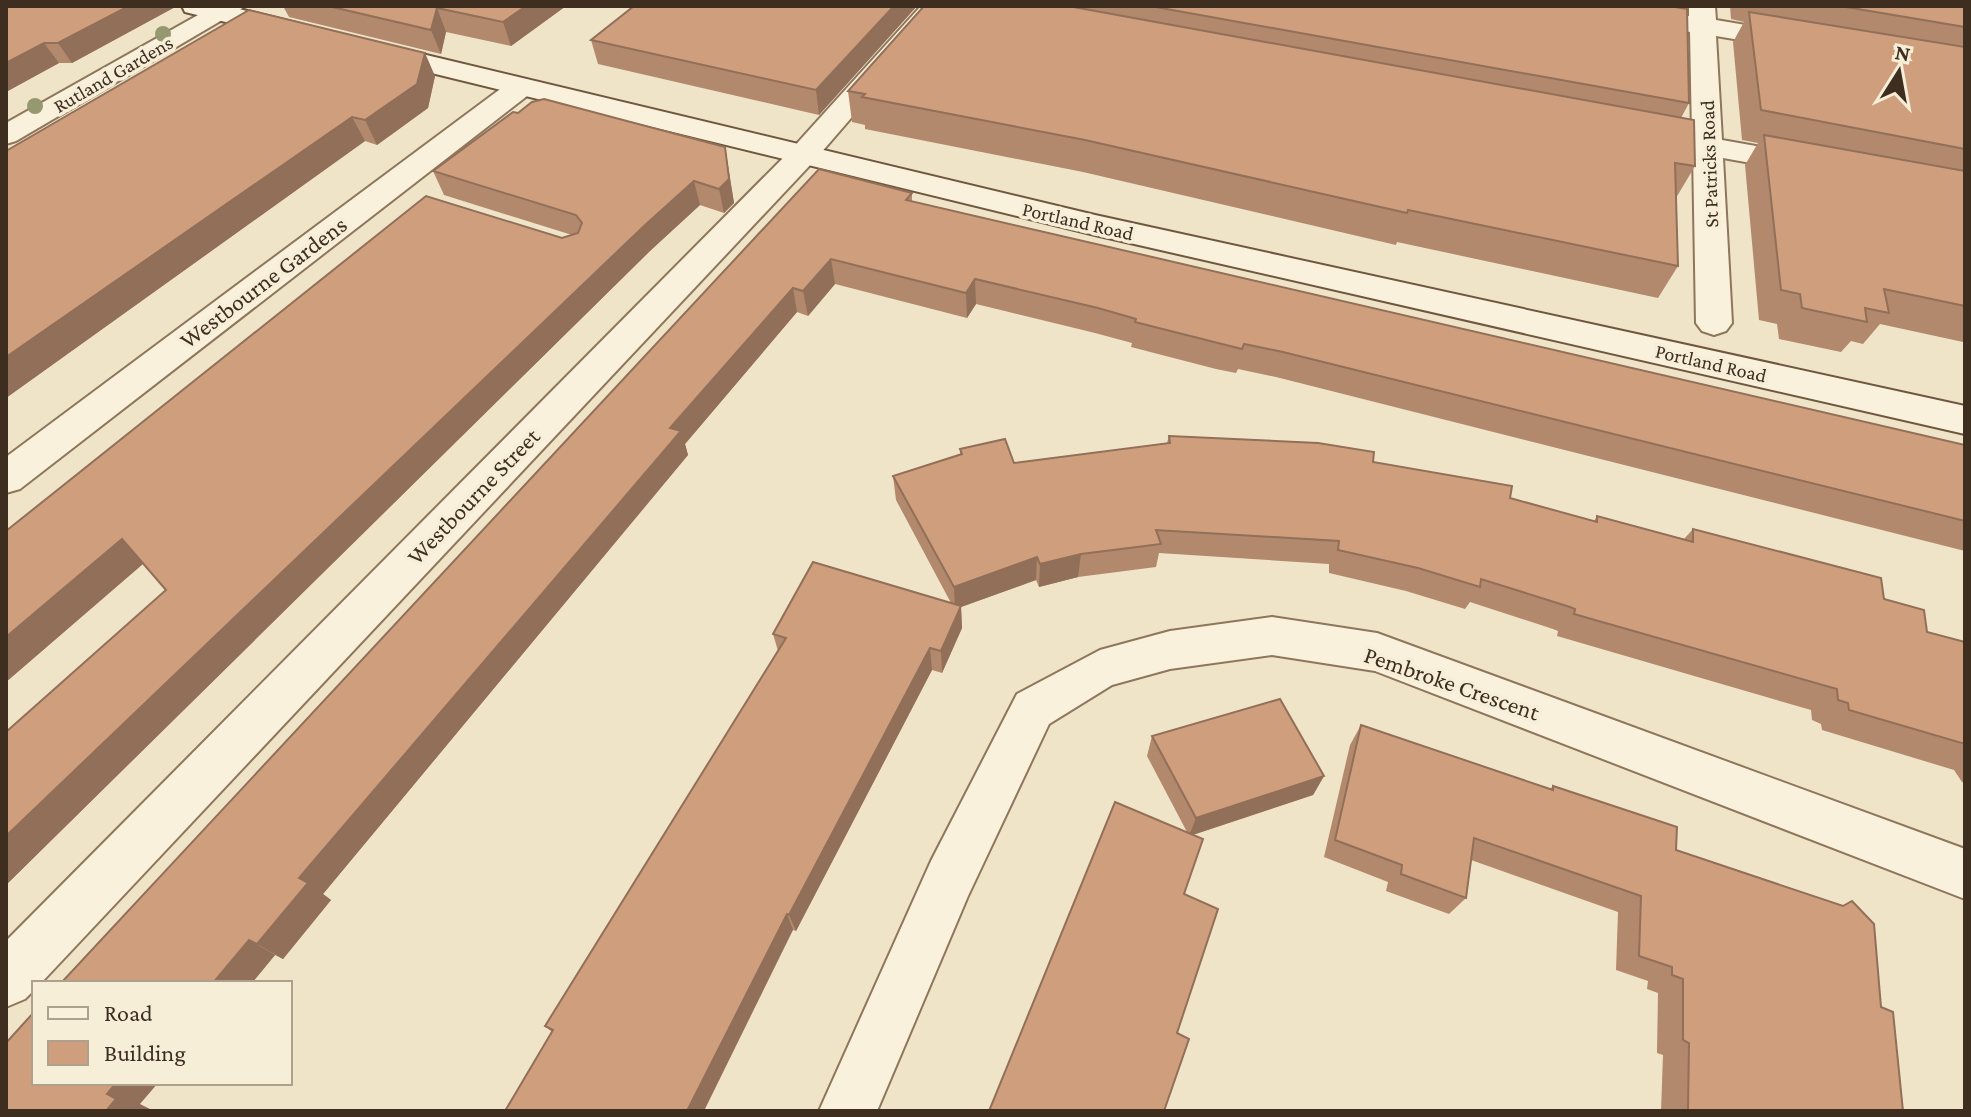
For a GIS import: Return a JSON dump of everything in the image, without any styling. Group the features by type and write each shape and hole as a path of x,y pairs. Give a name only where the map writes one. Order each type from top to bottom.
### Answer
{"street":[{"name":"Westbourne Street","path":"6,980 802,156 935,6"},
{"path":"1578,6 1703,16 1827,47"},
{"name":"Portland Road","path":"216,8 334,41 802,156 1965,420"},
{"name":"Rutland Gardens","path":"6,135 216,8"},
{"name":"St Patricks Road","path":"1703,16 1714,323"},
{"name":"Westbourne Gardens","path":"6,478 400,194 521,87"},
{"path":"1615,129 1830,169"},
{"name":"Pembroke Crescent","path":"848,1111 949,879 1033,709 1100,669 1170,650 1272,636 1377,652 1965,874"}],"building":[{"path":"6,6 129,6 58,43 44,43 6,63"},
{"path":"328,6 526,6 503,22 437,8 431,30"},
{"path":"634,6 894,6 816,90 591,40"},
{"path":"924,6 1068,6 1694,120 1695,166 1675,163 1678,266 1408,210 1407,213 1085,140 862,97 865,94 848,91"},
{"path":"1150,6 1669,6 1687,9 1689,103"},
{"path":"1840,6 1965,6 1965,27"},
{"path":"249,10 425,53 417,84 365,120 352,117 6,357 6,151"},
{"path":"1749,12 1965,47 1965,149 1761,110"},
{"path":"544,99 725,147 729,179 719,189 694,181 644,226 6,836 6,732 166,590 122,539 6,637 6,531 426,196 562,238 578,233 582,223 576,215 433,171 513,112 518,113 532,102"},
{"path":"1764,135 1965,171 1965,306 1884,289 1889,313 1865,308 1867,322 1802,308 1800,294 1781,290"},
{"path":"819,169 912,193 906,200 1965,445 1965,521 1283,352 1244,344 1242,349 1135,322 1136,319 1098,308 975,279 966,293 831,259 803,291 793,288 670,428 681,431 299,878 308,883 257,944 249,940 215,981 63,981"},
{"path":"1169,436 1318,443 1374,452 1373,462 1512,486 1510,498 1597,522 1597,516 1693,542 1693,529 1881,578 1884,599 1924,610 1927,632 1965,642 1965,744 1849,710 1848,703 1838,700 1837,689 1574,614 1575,609 1570,607 1481,579 1480,587 1418,568 1338,550 1339,541 1156,530 1161,544 1081,554 1040,564 1037,557 954,587 893,476 962,454 960,449 1005,439 1014,463 1170,443"},
{"path":"813,562 961,606 941,651 930,648 787,914 687,1111 505,1111 553,1030 545,1026 786,638 773,634"},
{"path":"1280,699 1324,776 1196,818 1152,736"},
{"path":"1361,725 1553,790 1553,786 1677,827 1676,850 1843,906 1852,901 1874,924 1881,1007 1893,1012 1903,1111 1688,1111 1689,1043 1683,1040 1683,979 1672,975 1672,967 1639,956 1641,896 1474,838 1466,898 1401,874 1402,865 1335,840"},
{"path":"1115,802 1203,839 1184,894 1218,909 1177,1033 1189,1039 1164,1111 989,1111"},
{"path":"32,1014 32,1085 114,1085 107,1094 116,1099 106,1111 6,1111 6,1043"}]}
